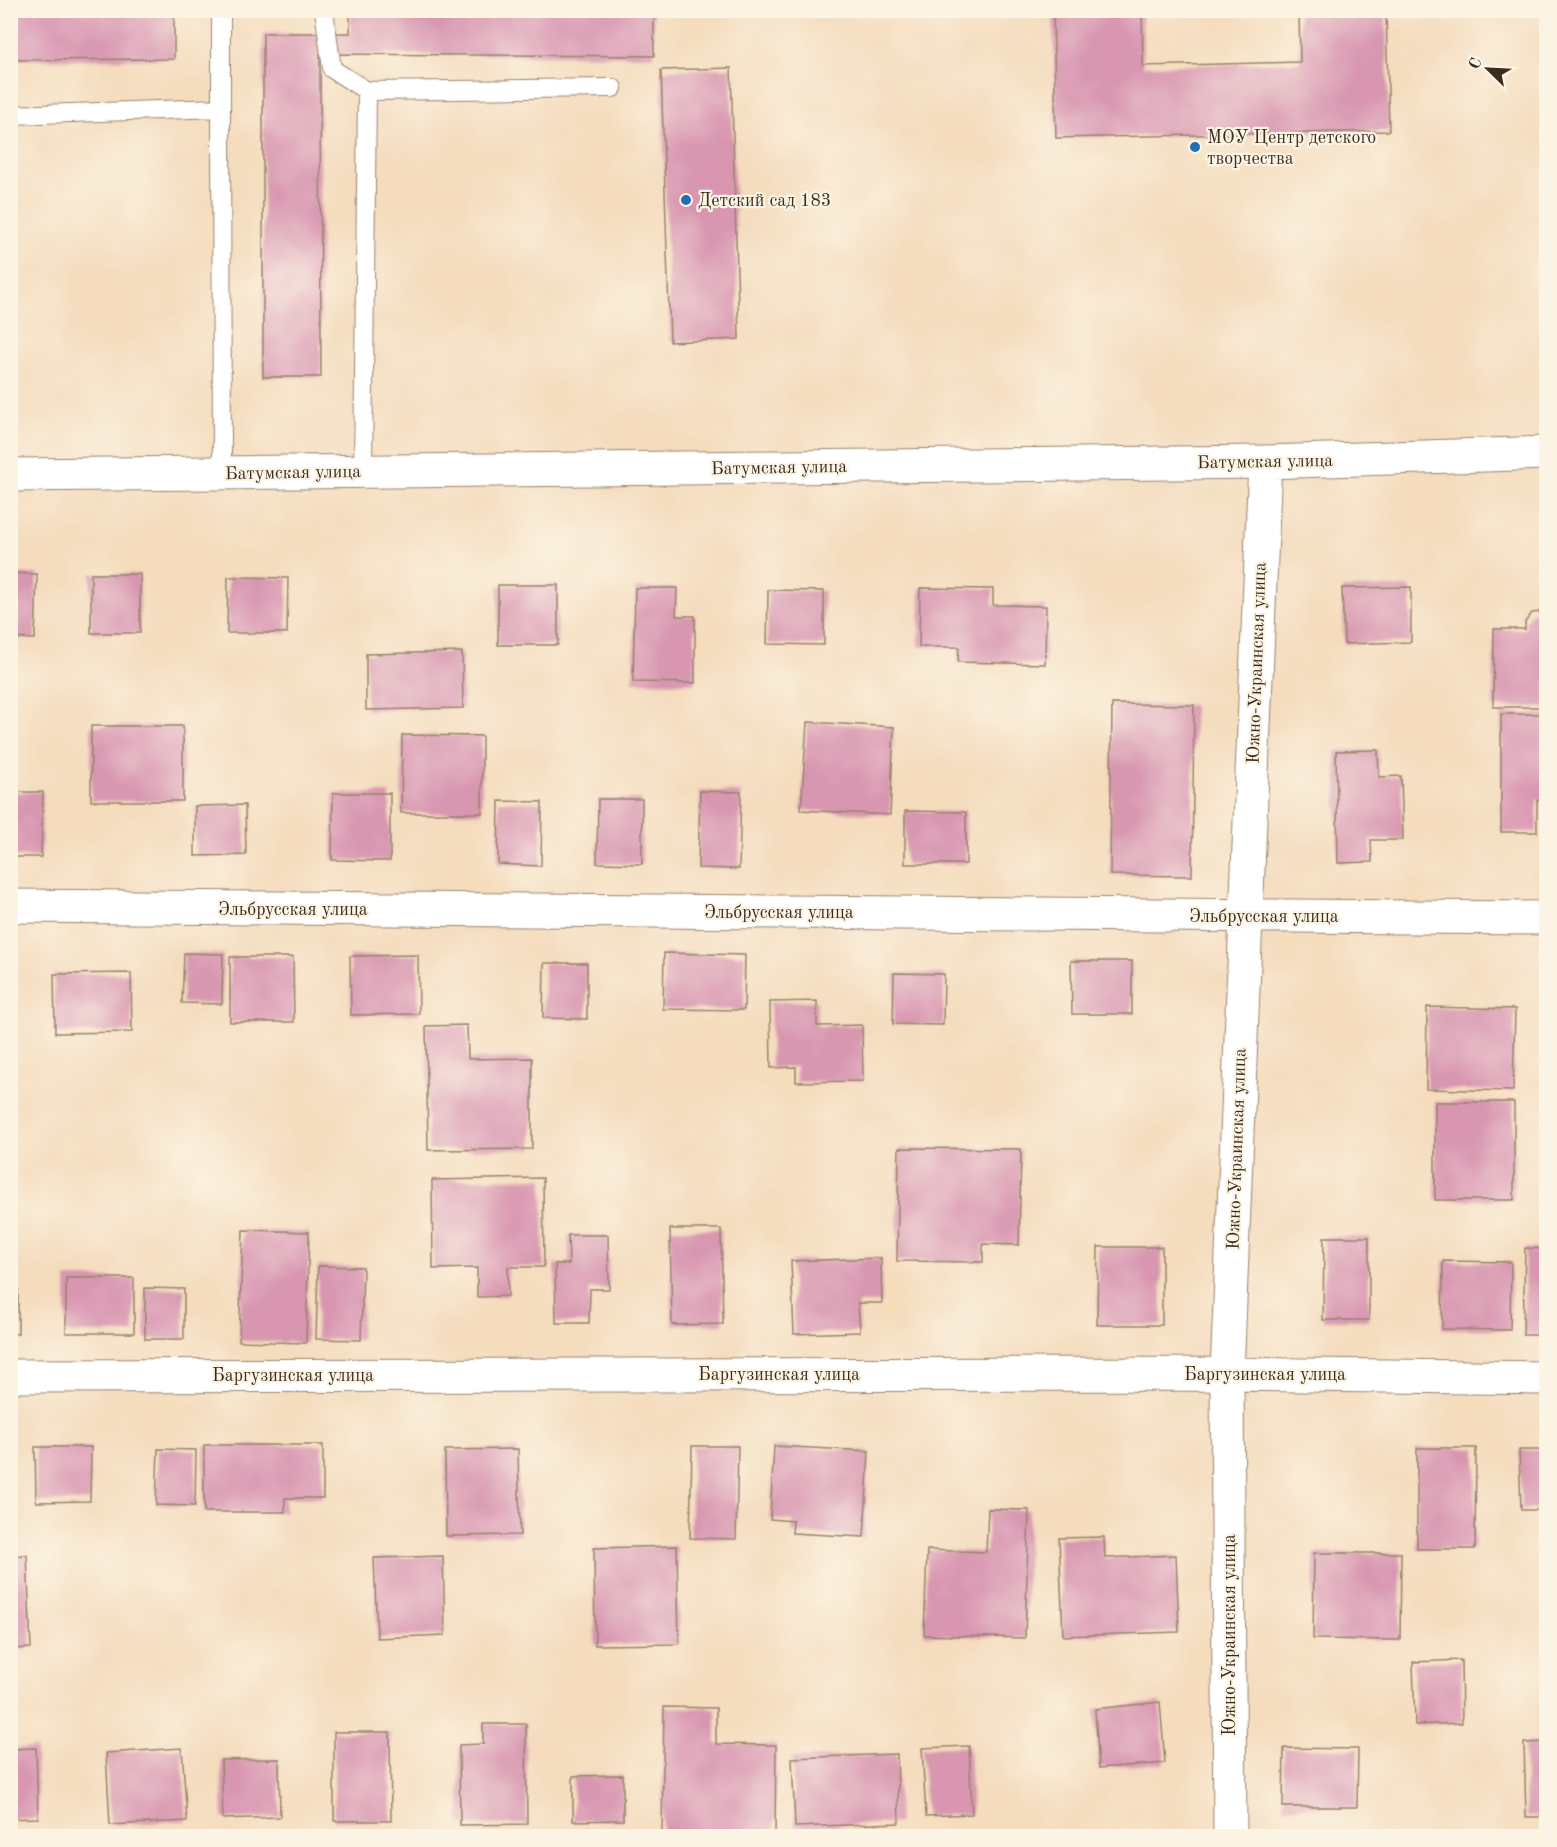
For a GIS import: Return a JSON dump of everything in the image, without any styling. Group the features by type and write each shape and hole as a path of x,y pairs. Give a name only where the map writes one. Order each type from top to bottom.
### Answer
{"street":[{"name":"Батумская улица","path":"10,475 1265,462 1546,453"},
{"name":"Южно-Украинская улица","path":"1230,1836 1227,1374 1265,462"},
{"name":"Эльбрусская улица","path":"10,906 1546,918"},
{"name":"Баргузинская улица","path":"10,1376 1227,1374 1546,1378"}],"lane":[{"path":"220,10 222,472"},
{"path":"324,10 332,69 367,91 613,88"},
{"path":"363,471 367,91"},
{"path":"10,115 221,108"}],"building":[{"path":"10,10 174,10 174,59 10,60"},
{"path":"350,10 654,10 654,56 320,54 321,377 263,377 263,33 350,33"},
{"path":"1053,10 1142,10 1143,66 1300,62 1299,10 1386,10 1389,131 1056,138"},
{"path":"731,68 739,339 670,342 661,70"},
{"path":"10,573 37,574 35,639 10,638"},
{"path":"91,574 140,574 140,633 91,633"},
{"path":"228,577 288,578 287,633 227,633"},
{"path":"498,585 558,585 558,645 498,645"},
{"path":"1411,587 1411,642 1344,644 1342,588"},
{"path":"635,588 677,588 676,616 695,616 695,683 633,682"},
{"path":"920,588 993,589 993,605 1046,606 1045,664 958,662 959,647 919,647"},
{"path":"768,590 824,591 824,645 767,644"},
{"path":"1546,611 1546,707 1493,707 1494,629 1525,629 1525,622 1532,613"},
{"path":"462,652 463,708 366,710 366,654"},
{"path":"1112,704 1194,705 1192,876 1110,875"},
{"path":"1501,714 1546,714 1546,800 1537,800 1537,832 1501,832"},
{"path":"807,722 894,727 890,815 801,810"},
{"path":"91,726 183,726 183,801 91,801"},
{"path":"402,735 482,736 482,813 401,813"},
{"path":"1378,750 1379,777 1401,776 1403,840 1371,840 1372,862 1338,863 1336,751"},
{"path":"700,791 741,792 739,869 698,868"},
{"path":"10,792 43,792 41,857 10,857"},
{"path":"333,793 390,793 390,861 332,860"},
{"path":"598,799 642,799 642,864 597,863"},
{"path":"499,801 542,802 541,866 498,864"},
{"path":"245,805 246,855 195,856 195,806"},
{"path":"905,811 966,812 966,864 905,864"},
{"path":"184,953 223,954 222,1004 182,1003"},
{"path":"664,953 745,955 744,1010 663,1009"},
{"path":"418,955 419,1014 351,1015 350,956"},
{"path":"230,957 293,957 294,1022 230,1022"},
{"path":"1071,961 1132,961 1132,1014 1072,1014"},
{"path":"544,963 587,963 587,1019 543,1018"},
{"path":"131,973 132,1032 55,1033 54,974"},
{"path":"894,973 944,974 943,1025 893,1024"},
{"path":"817,1001 817,1026 862,1025 863,1081 796,1082 796,1067 771,1068 770,1002"},
{"path":"1427,1007 1515,1009 1513,1091 1426,1089"},
{"path":"467,1025 468,1059 532,1058 532,1149 428,1150 426,1026"},
{"path":"1435,1102 1514,1102 1514,1200 1435,1200"},
{"path":"899,1148 1021,1149 1019,1245 983,1244 983,1262 897,1261"},
{"path":"543,1178 544,1267 508,1267 508,1296 477,1297 477,1268 433,1269 432,1180"},
{"path":"670,1229 721,1229 723,1324 672,1325"},
{"path":"243,1230 309,1232 306,1343 239,1341"},
{"path":"568,1235 608,1235 609,1289 590,1289 589,1323 556,1323 555,1264 569,1264"},
{"path":"1324,1237 1369,1237 1369,1320 1323,1320"},
{"path":"1098,1247 1162,1247 1162,1325 1097,1325"},
{"path":"1525,1248 1546,1249 1546,1335 1523,1335"},
{"path":"881,1258 882,1303 858,1303 860,1332 794,1334 791,1261"},
{"path":"1443,1261 1511,1262 1510,1330 1442,1329"},
{"path":"318,1266 363,1267 361,1340 316,1339"},
{"path":"66,1278 134,1278 134,1333 66,1333"},
{"path":"145,1288 184,1289 184,1339 145,1339"},
{"path":"10,1289 18,1289 18,1334 10,1334"},
{"path":"204,1445 323,1445 323,1498 285,1498 285,1512 204,1512"},
{"path":"692,1446 738,1446 736,1539 690,1538"},
{"path":"774,1446 869,1451 864,1537 792,1533 793,1521 770,1519"},
{"path":"35,1447 91,1447 90,1501 36,1502"},
{"path":"1417,1448 1476,1448 1475,1549 1417,1549"},
{"path":"158,1449 196,1450 195,1506 156,1505"},
{"path":"518,1449 520,1535 446,1536 445,1450"},
{"path":"1519,1450 1546,1450 1546,1510 1521,1510"},
{"path":"988,1509 1029,1510 1025,1638 924,1635 927,1550 986,1552"},
{"path":"1104,1537 1105,1558 1176,1555 1179,1632 1063,1636 1059,1538"},
{"path":"677,1546 679,1644 595,1645 594,1548"},
{"path":"1314,1553 1401,1553 1400,1640 1313,1639"},
{"path":"27,1555 31,1648 10,1649 10,1556"},
{"path":"443,1556 445,1635 377,1638 374,1558"},
{"path":"1461,1660 1462,1723 1415,1725 1413,1662"},
{"path":"1160,1702 1165,1763 1099,1768 1095,1709"},
{"path":"664,1707 716,1708 716,1744 776,1745 775,1835 662,1833"},
{"path":"483,1724 526,1724 527,1824 460,1825 459,1745 483,1744"},
{"path":"334,1732 390,1732 391,1821 334,1821"},
{"path":"1546,1742 1546,1817 1526,1817 1524,1743"},
{"path":"969,1746 972,1814 926,1816 922,1748"},
{"path":"36,1748 38,1818 10,1819 10,1749"},
{"path":"182,1748 187,1821 110,1825 106,1753"},
{"path":"1284,1748 1358,1749 1357,1807 1283,1807"},
{"path":"897,1754 899,1823 795,1827 792,1758"},
{"path":"279,1759 280,1817 223,1819 221,1760"},
{"path":"623,1775 623,1820 573,1821 573,1776"}],"place":[{"name":"МОУ Центр детского творчества","path":"1195,147"},
{"name":"Детский сад 183","path":"686,200"}]}
